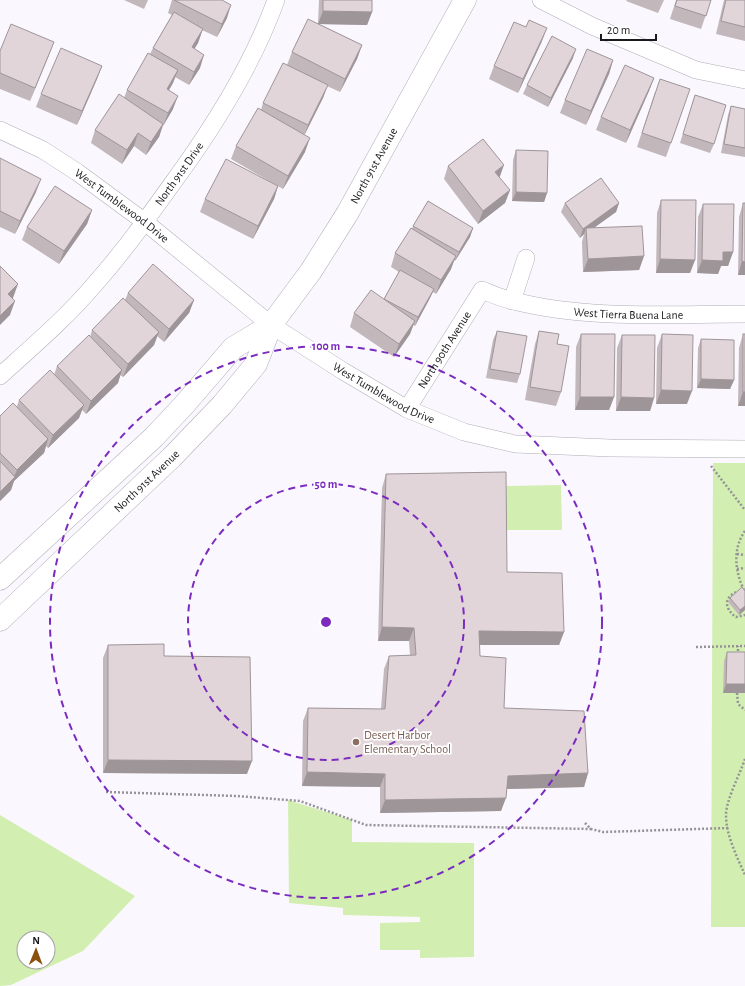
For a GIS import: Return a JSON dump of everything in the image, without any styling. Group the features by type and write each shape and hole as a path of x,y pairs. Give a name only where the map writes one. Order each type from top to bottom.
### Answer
{"main road":[{"name":"North 91st Avenue","path":"0,620 172,457 222,405 256,364 271,325 311,271 347,214 465,0"},
{"name":"North 91st Avenue","path":"0,579 154,437 233,348 271,325"},
{"path":"28,553 48,573"}],"street":[{"name":"North 91st Drive","path":"0,376 45,336 94,286 145,222 215,123 264,33 276,0"},
{"path":"541,0 592,26 696,70 745,80"},
{"name":"West Tumblewood Drive","path":"0,130 43,150 109,194 271,325 343,372 406,409 464,432 515,444 610,448 745,449"},
{"path":"512,301 526,258"},
{"name":"West Tierra Buena Lane","path":"482,290 512,301 547,308 604,314 745,314"},
{"name":"North 90th Avenue","path":"406,409 482,290"}],"path":[{"path":"697,449 745,510"},
{"path":"745,531 738,545 737,554 737,569 745,591 731,594 727,600 726,606 736,617 745,615"},
{"path":"737,554 745,555"},
{"path":"737,569 745,568"},
{"path":"738,646 738,661"},
{"path":"696,647 745,646"},
{"path":"737,693 738,704 745,710"},
{"path":"745,758 734,785 726,814 728,828 735,852 745,875"},
{"path":"106,792 237,796 300,801 366,825 591,829 603,832 728,828"},
{"path":"584,823 591,829"}],"green space":[{"path":"713,463 745,463 745,927 711,927"},
{"path":"561,485 562,530 502,530 502,486"},
{"path":"288,800 352,820 352,842 474,843 474,957 420,958 420,950 380,950 380,923 420,922 420,917 343,915 343,908 289,903"},
{"path":"0,815 135,896 83,951 56,964 56,930 16,930 16,970 43,970 11,985 0,986"}],"building":[{"path":"174,0 222,0 231,5 222,24"},
{"path":"323,0 372,0 372,12 323,11"},
{"path":"677,0 711,0 706,16 675,6"},
{"path":"726,0 745,0 745,27 721,21"},
{"path":"174,12 203,29 192,47 204,55 194,72 153,48"},
{"path":"308,19 362,45 345,79 292,52"},
{"path":"529,20 547,28 523,79 494,66 514,22 526,27"},
{"path":"11,24 54,42 35,88 0,73 0,51"},
{"path":"552,36 576,49 551,98 527,85"},
{"path":"61,48 102,66 82,111 41,94"},
{"path":"587,49 613,60 591,111 565,100"},
{"path":"148,53 178,70 167,89 178,96 168,113 127,90"},
{"path":"283,63 328,85 308,125 263,103"},
{"path":"625,65 654,78 630,130 601,117"},
{"path":"660,79 690,89 671,143 642,133"},
{"path":"119,94 163,124 151,142 138,133 127,150 95,130"},
{"path":"695,95 726,105 714,144 683,134"},
{"path":"731,106 745,109 745,148 724,144"},
{"path":"258,108 310,138 288,176 236,146"},
{"path":"483,139 504,165 495,172 510,190 483,211 448,166"},
{"path":"516,150 548,151 547,193 516,192"},
{"path":"0,158 41,179 20,221 0,211"},
{"path":"226,159 278,186 258,226 205,199"},
{"path":"601,178 619,203 583,229 565,203"},
{"path":"55,186 92,210 64,251 27,227"},
{"path":"661,200 696,200 695,260 660,259"},
{"path":"428,201 473,228 459,252 413,226"},
{"path":"743,203 745,203 745,262 742,261"},
{"path":"703,204 734,204 733,252 723,252 723,261 702,260"},
{"path":"642,226 644,256 588,259 586,228"},
{"path":"411,228 456,256 441,280 395,253"},
{"path":"153,264 194,300 169,329 128,293"},
{"path":"0,266 18,284 8,294 15,301 0,316"},
{"path":"400,270 434,289 418,317 384,299"},
{"path":"371,290 415,321 399,344 354,313"},
{"path":"123,298 159,332 128,364 92,330"},
{"path":"497,331 527,336 520,374 490,369"},
{"path":"539,331 559,334 557,344 569,346 561,392 530,387"},
{"path":"581,334 615,334 614,397 580,397"},
{"path":"662,334 693,335 692,391 661,390"},
{"path":"743,334 745,334 745,392 743,392"},
{"path":"89,335 122,370 91,401 57,366"},
{"path":"622,335 655,335 654,398 621,397"},
{"path":"701,339 734,340 734,380 701,379"},
{"path":"50,370 84,405 53,435 19,400"},
{"path":"13,403 48,439 17,470 0,453 0,416"},
{"path":"0,461 15,477 0,492"},
{"path":"506,472 507,572 562,573 564,632 479,631 480,656 506,658 504,708 584,711 588,773 508,776 506,798 385,800 385,774 307,772 308,708 385,709 389,656 416,655 414,628 382,627 386,474"},
{"path":"742,587 745,591 745,606 740,610 730,598"},
{"path":"164,644 164,656 250,657 252,761 108,760 108,645"},
{"path":"727,652 745,652 745,684 726,684"}],"place":[{"name":"Desert Harbor Elementary School","path":"356,742"}]}
